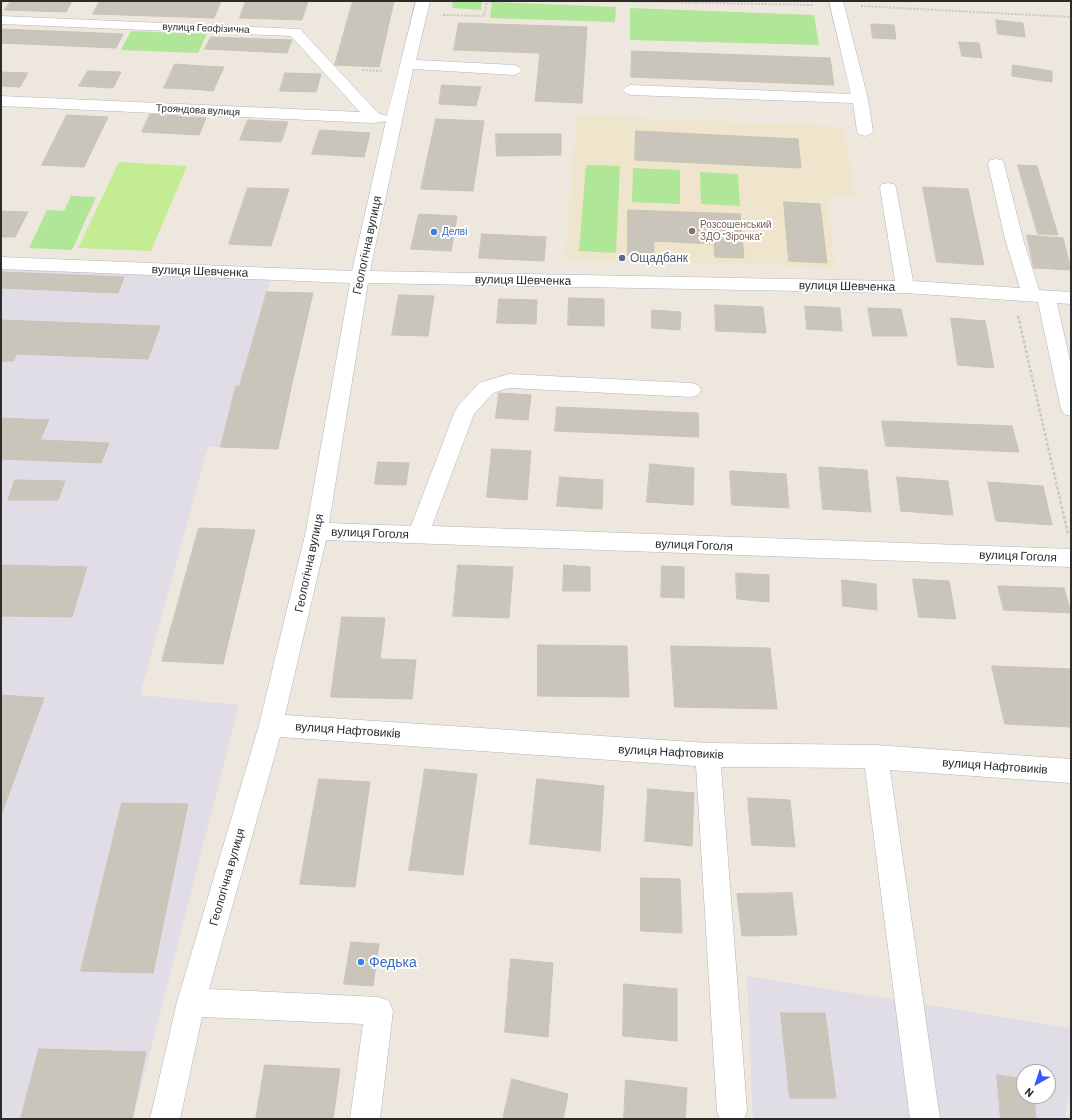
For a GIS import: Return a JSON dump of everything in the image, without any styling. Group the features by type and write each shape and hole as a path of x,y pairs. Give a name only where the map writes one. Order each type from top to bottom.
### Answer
{"street":[{"path":"836,1 860,100 865,131"},
{"name":"Геологічна вулиця","path":"165,1119 191,1002 272,725 317,531 360,277 384,118 431,8"},
{"name":"вулиця Геофізична","path":"1,20 295,32 330,69 384,118"},
{"path":"406,68 514,70"},
{"path":"631,90 860,100"},
{"name":"Трояндова вулиця","path":"1,101 384,118"},
{"path":"996,164 1014,239 1030,295 1071,409"},
{"path":"888,188 905,287"},
{"name":"вулиця Шевченка","path":"1,263 360,277 905,287 1071,298"},
{"path":"418,535 465,411 486,388 509,381 691,390"},
{"name":"вулиця Гоголя","path":"317,531 418,535 1070,548"},
{"name":"вулиця Нафтовиків","path":"272,725 708,755 876,757 1071,771"},
{"path":"708,755 732,1111"},
{"path":"876,757 925,1119"},
{"path":"191,1002 379,1011 365,1119"}],"path":[{"path":"431,8 484,16 487,1"},
{"path":"330,69 406,68"},
{"path":"1030,295 1070,548"}],"shaded area":[{"path":"577,115 844,127 855,197 827,196 835,267 565,260"},
{"path":"1,268 271,277 240,386 235,386 221,447 208,447 140,695 239,705 133,1119 1,1119"},
{"path":"747,976 1071,1028 1071,1086 1065,1119 753,1119"}],"green space":[{"path":"453,1 482,2 481,10 452,8"},
{"path":"492,2 616,7 615,22 490,18"},
{"path":"630,8 814,15 819,45 630,40"},
{"path":"131,31 207,34 198,53 121,50"},
{"path":"119,162 187,166 151,251 78,248"},
{"path":"586,165 620,166 616,253 579,251"},
{"path":"633,168 680,170 680,204 632,202"},
{"path":"700,172 738,174 740,206 701,204"},
{"path":"71,196 96,197 72,250 29,248 47,210 64,211"}],"building":[{"path":"11,1 72,1 66,12 5,10"},
{"path":"100,1 221,1 214,18 93,14"},
{"path":"246,1 308,1 302,20 240,18"},
{"path":"353,1 394,1 379,67 335,65"},
{"path":"996,20 1023,23 1025,37 998,34"},
{"path":"459,23 587,27 582,103 535,101 540,53 454,50"},
{"path":"871,24 894,25 896,39 873,38"},
{"path":"1,29 123,34 116,48 1,43"},
{"path":"211,37 292,40 287,53 205,49"},
{"path":"959,42 979,43 982,58 962,56"},
{"path":"632,51 830,58 834,85 631,77"},
{"path":"175,64 202,66 190,89 164,88"},
{"path":"1013,65 1052,71 1052,82 1012,76"},
{"path":"202,66 224,67 213,91 190,89"},
{"path":"88,71 121,72 113,88 79,86"},
{"path":"1,72 28,73 20,87 1,86"},
{"path":"285,73 321,74 316,92 280,91"},
{"path":"442,85 481,87 476,106 439,104"},
{"path":"150,114 206,118 199,135 142,132"},
{"path":"67,115 108,117 84,167 42,165"},
{"path":"436,119 484,121 473,191 421,189"},
{"path":"248,120 288,122 281,142 240,140"},
{"path":"320,130 370,133 364,157 312,154"},
{"path":"636,131 798,139 801,168 635,160"},
{"path":"496,134 561,134 561,155 497,156"},
{"path":"1018,165 1037,166 1058,235 1038,234"},
{"path":"923,187 968,189 984,265 937,262"},
{"path":"248,188 289,189 271,246 229,244"},
{"path":"784,202 820,204 827,263 789,261"},
{"path":"628,210 740,214 744,258 715,257 714,244 654,241 654,256 628,255"},
{"path":"1,211 28,212 15,237 1,237"},
{"path":"419,214 457,216 451,251 411,249"},
{"path":"482,234 546,237 544,261 479,258"},
{"path":"1027,235 1063,238 1071,270 1034,268"},
{"path":"1,272 124,277 118,293 1,288"},
{"path":"267,292 313,293 291,388 240,386"},
{"path":"399,295 434,296 428,336 392,335"},
{"path":"569,298 604,299 604,326 568,325"},
{"path":"499,299 537,300 536,324 497,323"},
{"path":"715,305 763,307 766,333 716,331"},
{"path":"805,306 840,308 842,331 807,329"},
{"path":"868,308 901,309 907,336 873,336"},
{"path":"652,310 681,312 680,330 652,328"},
{"path":"951,318 985,321 994,368 958,365"},
{"path":"1,320 160,326 148,359 17,354 13,361 1,361"},
{"path":"236,386 291,388 278,449 221,447"},
{"path":"499,393 531,395 528,420 496,418"},
{"path":"557,407 698,413 699,437 555,431"},
{"path":"1,418 49,420 40,440 109,443 101,463 1,459"},
{"path":"882,421 1012,426 1019,452 886,446"},
{"path":"492,449 531,451 527,500 487,497"},
{"path":"378,462 409,463 406,485 375,484"},
{"path":"650,464 694,468 693,505 647,502"},
{"path":"819,467 867,470 871,512 823,509"},
{"path":"730,471 786,474 789,508 732,505"},
{"path":"560,477 603,480 602,509 557,506"},
{"path":"897,477 948,481 953,515 901,511"},
{"path":"15,480 65,481 58,500 8,500"},
{"path":"988,482 1043,486 1052,525 996,521"},
{"path":"199,528 255,530 223,664 162,661"},
{"path":"1,565 87,567 72,617 1,616"},
{"path":"458,565 513,567 509,618 453,616"},
{"path":"564,565 590,567 590,591 563,591"},
{"path":"662,566 684,567 684,598 661,597"},
{"path":"736,573 769,575 769,602 737,599"},
{"path":"913,579 949,581 956,619 919,617"},
{"path":"842,580 876,584 877,610 843,606"},
{"path":"998,586 1064,588 1071,613 1004,610"},
{"path":"342,617 385,618 380,659 416,660 412,699 331,697"},
{"path":"538,645 627,646 629,697 538,696"},
{"path":"671,646 770,648 777,709 675,707"},
{"path":"992,666 1071,669 1071,727 1005,724"},
{"path":"1,695 44,698 1,815"},
{"path":"425,769 477,774 463,875 409,870"},
{"path":"319,779 370,782 355,887 300,884"},
{"path":"537,779 604,786 600,851 530,844"},
{"path":"648,789 694,793 692,846 645,841"},
{"path":"748,798 790,800 795,847 752,845"},
{"path":"122,803 188,804 153,973 81,971"},
{"path":"641,878 680,879 682,933 641,931"},
{"path":"792,893 797,935 742,936 737,894"},
{"path":"351,942 379,944 373,986 344,984"},
{"path":"511,959 553,963 548,1037 505,1032"},
{"path":"624,984 677,989 677,1041 623,1036"},
{"path":"781,1013 825,1013 836,1098 790,1098"},
{"path":"39,1049 146,1052 132,1119 21,1119"},
{"path":"265,1065 340,1069 333,1119 256,1119"},
{"path":"997,1075 1016,1078 1016,1104 1035,1104 1036,1119 1001,1119"},
{"path":"512,1079 568,1094 563,1119 503,1119"},
{"path":"626,1080 687,1088 685,1119 624,1119"}],"place":[{"name":"Розсошенський ЗДО \"Зірочка\"","path":"692,231"},
{"name":"Делві","path":"434,232"},
{"name":"Ощадбанк","path":"622,258"},
{"name":"Федька","path":"361,962"}]}
